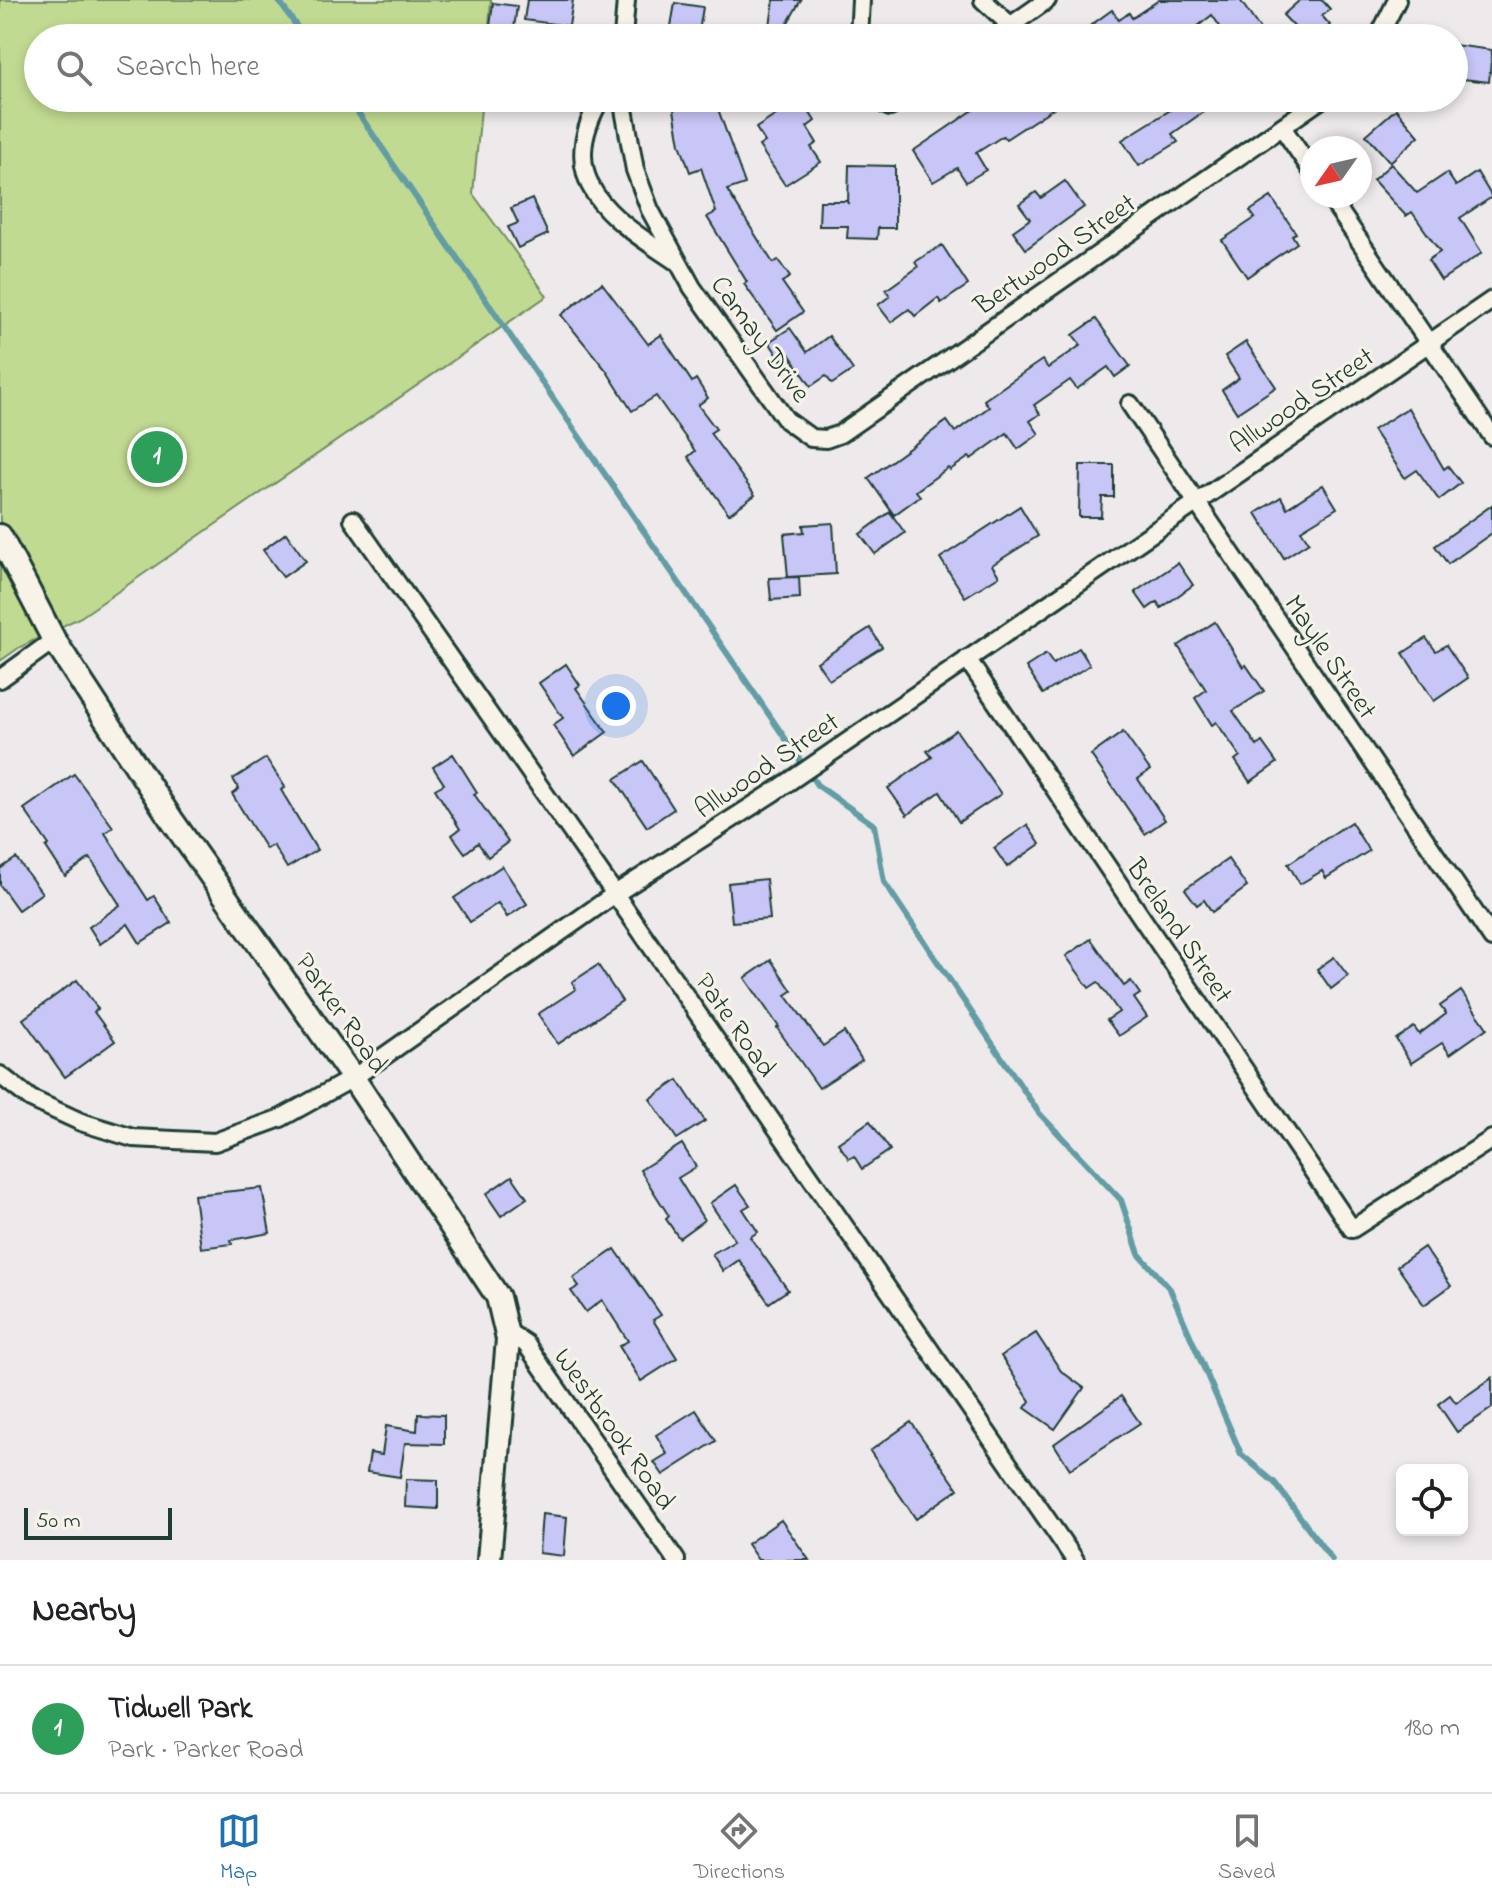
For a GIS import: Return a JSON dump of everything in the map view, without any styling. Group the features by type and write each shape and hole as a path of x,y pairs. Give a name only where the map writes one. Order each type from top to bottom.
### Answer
{"main road":[{"name":"Parker Road","path":"0,536 54,640 171,819 353,1078 498,1297 517,1338 489,1560"}],"street":[{"path":"624,24 626,0"},
{"path":"860,24 861,0"},
{"path":"983,0 1009,24"},
{"path":"1014,24 1047,0"},
{"path":"1385,24 1397,0"},
{"name":"Camay Drive","path":"593,112 581,146 585,175 601,204 625,227 678,262"},
{"name":"Camay Drive","path":"625,112 635,170 650,210 692,287 786,420 811,438"},
{"name":"Bertwood Street","path":"811,438 826,439 840,434 1303,112"},
{"path":"1282,127 1300,153"},
{"path":"1337,208 1492,436"},
{"name":"Allwood Street","path":"0,1075 31,1099 81,1122 133,1138 215,1142 281,1118 353,1078 615,894 774,792 1492,300"},
{"name":"Mayle Street","path":"1130,404 1492,938"},
{"name":"Pate Road","path":"353,520 1075,1560"},
{"path":"0,679 54,640"},
{"name":"Breland Street","path":"967,659 1352,1229 1492,1139"},
{"name":"Westbrook Road","path":"517,1338 676,1560"}],"green space":[{"path":"0,0 491,0 489,24 24,24 24,112 481,112 473,194 547,296 81,617 20,647 0,661"}],"building":[{"path":"527,0 573,0 569,24 524,20"},
{"path":"774,0 801,0 787,24 770,24"},
{"path":"1159,0 1240,0 1256,24 1218,24 1212,15 1201,24 1093,24 1112,10 1119,20 1129,13 1132,18"},
{"path":"1300,0 1322,0 1330,9 1322,16 1329,24 1292,24 1283,15"},
{"path":"493,3 517,6 515,24 490,24"},
{"path":"675,3 703,7 700,24 671,24"},
{"path":"1468,47 1492,50 1489,82 1468,80"},
{"path":"674,112 719,112 745,184 727,190 773,263 778,260 790,277 782,282 803,312 777,330 744,284 747,282 707,217 716,212 701,168 690,172 680,144"},
{"path":"781,112 809,112 815,121 807,127 817,143 811,147 821,162 785,185 759,146 765,142 756,128"},
{"path":"970,112 1047,112 1006,139 1003,136 976,153 986,170 966,182 957,168 933,182 913,151"},
{"path":"1167,112 1203,112 1172,134 1178,142 1139,166 1122,140"},
{"path":"1393,112 1399,112 1419,136 1390,162 1372,142 1372,136 1367,136"},
{"path":"1391,164 1417,193 1447,173 1456,186 1477,172 1492,197 1460,218 1482,253 1441,280 1428,260 1440,252 1412,212 1406,216 1373,180"},
{"path":"849,165 895,166 895,228 878,228 877,239 847,238 848,226 819,226 820,201 847,201 848,204"},
{"path":"1065,181 1084,207 1026,249 1013,231 1030,219 1019,204 1036,192 1041,198"},
{"path":"1271,197 1296,233 1292,235 1297,243 1247,277 1222,240 1255,218 1250,211"},
{"path":"532,199 548,234 518,248 508,227 518,223 511,208"},
{"path":"942,245 968,285 941,303 938,298 915,316 909,309 891,322 878,305 890,296 886,290 918,267 915,262"},
{"path":"602,283 648,344 661,335 692,382 696,379 708,398 698,405 716,429 710,433 755,495 729,514 688,457 695,451 656,396 632,411 606,370 561,315"},
{"path":"1096,319 1130,366 1115,377 1108,367 1077,389 1070,380 1034,405 1040,414 1030,421 1039,434 1018,449 1007,433 971,459 969,457 950,470 948,468 916,491 920,496 894,515 868,478 947,421 955,432 989,407 984,400 1042,360 1048,368 1081,345 1073,335"},
{"path":"790,328 807,352 829,336 853,370 832,384 826,376 811,386 789,354 781,360 769,342"},
{"path":"1246,342 1276,387 1237,413 1222,390 1239,378 1225,356"},
{"path":"1408,408 1444,469 1448,466 1461,483 1439,500 1417,470 1405,478 1373,430"},
{"path":"1080,465 1114,465 1114,497 1102,497 1101,517 1079,517"},
{"path":"1323,485 1337,508 1301,530 1309,542 1284,558 1256,513 1281,497 1287,508"},
{"path":"1492,505 1492,533 1448,564 1435,546"},
{"path":"1020,506 1038,536 992,565 999,576 965,597 940,558"},
{"path":"890,512 905,533 875,554 860,534"},
{"path":"833,523 836,574 788,577 784,534 804,532 803,525"},
{"path":"286,533 306,561 283,577 263,550"},
{"path":"1178,563 1193,585 1161,608 1157,602 1147,609 1135,592"},
{"path":"799,577 800,598 771,600 769,578"},
{"path":"1215,622 1243,667 1246,665 1264,691 1233,711 1257,746 1262,742 1277,763 1250,782 1235,760 1240,756 1216,722 1212,725 1195,698 1206,690 1178,646"},
{"path":"870,628 882,647 829,680 817,662"},
{"path":"1426,638 1436,651 1446,645 1468,678 1434,701 1403,653"},
{"path":"1079,648 1090,665 1043,694 1026,667 1046,654 1053,664"},
{"path":"566,664 580,685 576,688 607,732 574,756 553,725 563,718 539,683"},
{"path":"956,730 1001,794 959,822 940,792 907,815 888,788 932,757 927,751"},
{"path":"1123,732 1150,770 1138,779 1165,820 1145,834 1091,755"},
{"path":"453,754 477,792 474,794 508,842 488,857 478,843 465,853 452,835 460,829 435,789 444,784 433,767"},
{"path":"266,758 285,787 281,790 317,850 287,868 273,845 266,849 232,794 239,789 233,779"},
{"path":"643,761 674,809 647,827 615,779"},
{"path":"74,774 113,827 105,833 148,900 154,896 171,923 140,943 128,924 100,944 89,927 120,905 90,858 65,876 46,847 49,845 24,809"},
{"path":"1351,822 1369,851 1326,878 1322,871 1300,884 1288,864"},
{"path":"1027,825 1040,844 1007,867 994,848"},
{"path":"16,858 42,893 18,910 0,885 0,869"},
{"path":"1228,859 1247,887 1212,912 1204,900 1197,905 1185,889"},
{"path":"502,866 527,904 507,917 498,903 470,922 454,898"},
{"path":"766,879 770,919 732,922 728,883"},
{"path":"1091,939 1124,986 1131,981 1140,994 1134,998 1147,1017 1119,1036 1107,1020 1119,1012 1098,982 1089,988 1066,956"},
{"path":"1334,957 1348,976 1331,989 1317,969"},
{"path":"771,960 792,991 786,995 823,1046 844,1032 862,1060 819,1088 745,978"},
{"path":"598,965 622,1001 558,1044 538,1014 576,989 572,982"},
{"path":"77,980 98,1009 94,1012 115,1041 65,1077 23,1019"},
{"path":"1461,991 1487,1028 1450,1054 1442,1043 1411,1063 1396,1039 1414,1027 1419,1034 1446,1014 1440,1006"},
{"path":"678,1080 705,1121 677,1139 650,1099"},
{"path":"870,1121 890,1150 862,1169 854,1156 849,1159 838,1143"},
{"path":"682,1144 696,1167 678,1178 704,1220 679,1238 640,1170"},
{"path":"512,1176 527,1198 501,1216 486,1194"},
{"path":"736,1185 750,1205 743,1209 758,1232 750,1237 788,1290 769,1303 739,1260 723,1271 712,1254 735,1240 710,1203"},
{"path":"262,1188 270,1233 231,1240 232,1244 201,1248 194,1195"},
{"path":"1424,1247 1451,1286 1424,1305 1397,1266"},
{"path":"615,1249 661,1315 653,1320 677,1358 641,1381 619,1346 628,1341 602,1300 586,1312 571,1291 579,1286 573,1278"},
{"path":"1036,1333 1061,1371 1084,1388 1055,1429 1025,1408 1030,1401 1001,1356"},
{"path":"1492,1378 1492,1408 1457,1432 1438,1404 1450,1395 1456,1403"},
{"path":"1121,1396 1140,1423 1070,1469 1054,1444"},
{"path":"696,1410 716,1441 663,1475 654,1462 667,1454 656,1435"},
{"path":"418,1414 444,1415 444,1444 405,1443 400,1477 367,1472 370,1453 382,1455 386,1426 417,1431"},
{"path":"911,1422 958,1489 916,1519 870,1451"},
{"path":"406,1479 438,1480 438,1509 405,1507"},
{"path":"542,1514 567,1517 564,1556 539,1553"},
{"path":"781,1520 809,1560 758,1560 747,1544"}],"waterway":[{"path":"278,0 295,24"},
{"path":"358,112 817,785 874,825 884,882 1039,1113 1121,1200 1139,1254 1170,1289 1241,1454 1275,1483 1332,1560"}],"place":[{"name":"Tidwell Park","path":"157,457"}]}
